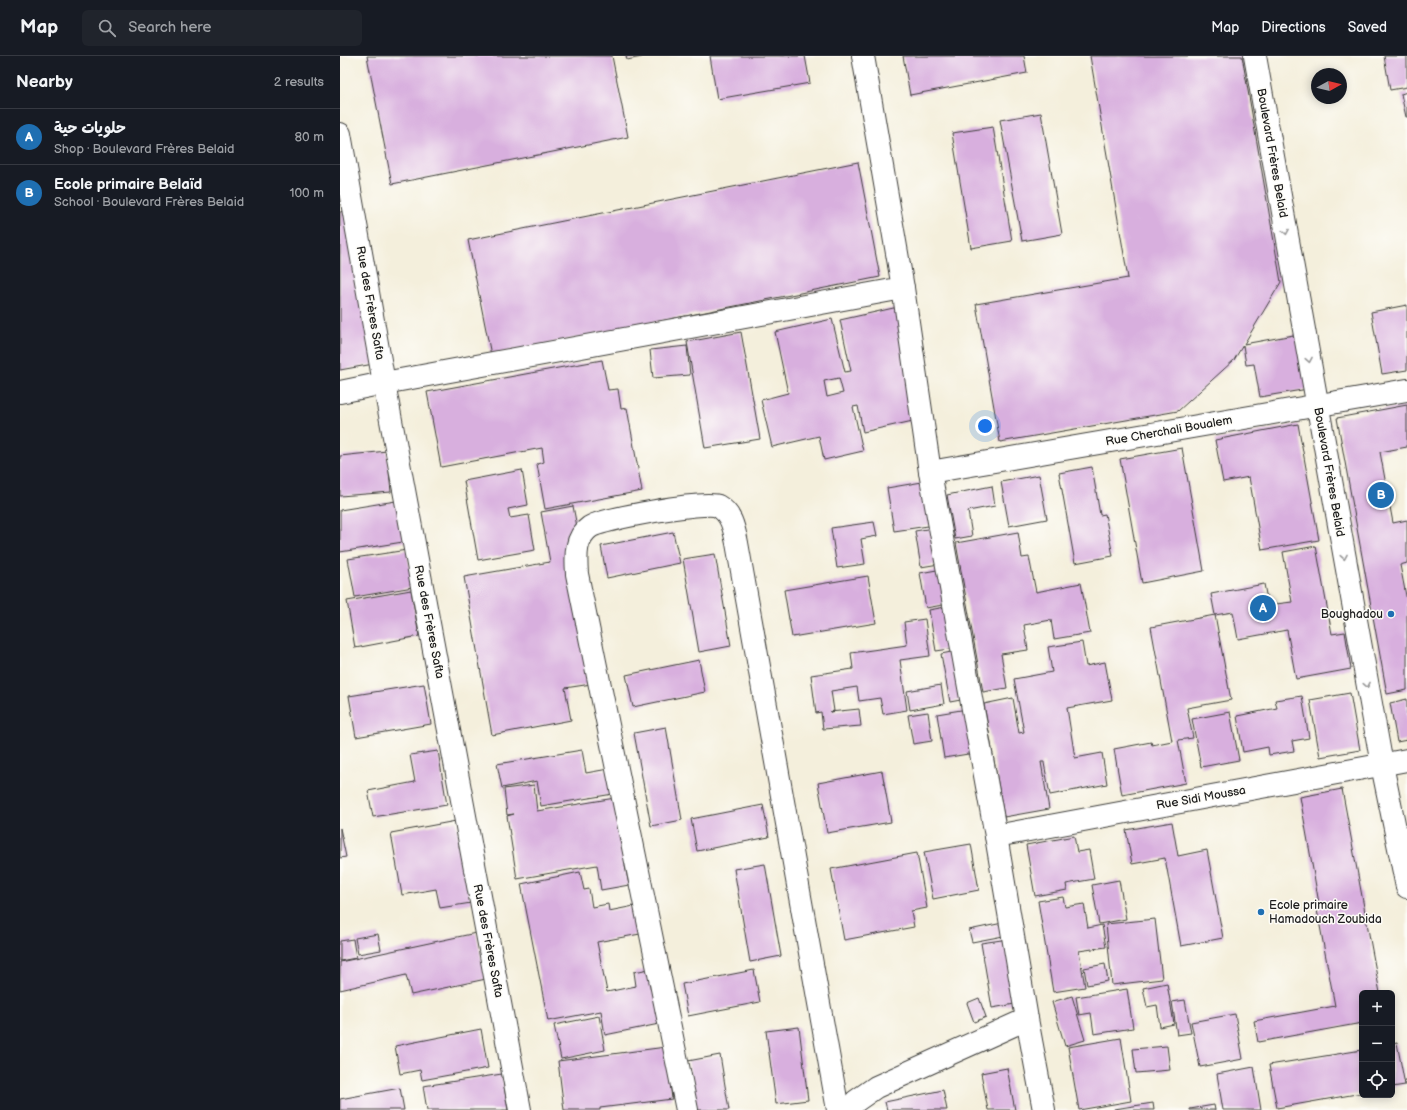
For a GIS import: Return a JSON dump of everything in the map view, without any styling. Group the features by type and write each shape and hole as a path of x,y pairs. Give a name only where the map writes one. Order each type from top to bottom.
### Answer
{"street":[{"path":"863,56 903,288 930,472 1044,1110"},
{"name":"Boulevard Frères Belaid","path":"1255,56 1382,765 1407,887"},
{"name":"Rue des Frères Safta","path":"340,134 384,383 520,1110"},
{"path":"340,392 903,288"},
{"name":"Rue Cherchali Boualem","path":"930,472 1407,390"},
{"path":"687,1110 577,574 576,553 581,537 585,532 590,527 604,521 707,504 716,505 730,516 737,543 838,1110"},
{"name":"Rue Sidi Moussa","path":"996,836 1407,760"},
{"path":"848,1110 856,1102 876,1088 1027,1019"}],"building":[{"path":"367,56 612,56 628,137 392,184"},
{"path":"626,56 642,56 642,57 627,60"},
{"path":"710,56 805,56 810,83 717,99"},
{"path":"903,56 1024,56 1027,73 910,95"},
{"path":"1090,56 1242,56 1281,282 1244,344 1299,334 1308,389 1260,397 1254,364 1246,365 1243,345 1234,360 1178,411 1000,442 976,304 1128,278"},
{"path":"1384,56 1407,56 1407,87 1390,90"},
{"path":"1407,92 1407,117 1406,117 1401,94"},
{"path":"1041,113 1062,234 1022,241 1000,120"},
{"path":"993,127 1012,241 971,248 952,133"},
{"path":"858,162 880,277 491,355 468,240"},
{"path":"348,210 379,363 340,370 340,212"},
{"path":"1407,305 1407,370 1382,374 1371,312"},
{"path":"898,307 922,419 863,432 858,406 853,407 863,451 824,460 819,436 772,447 761,400 788,393 775,332 832,319 845,372 851,371 840,320","holes":["839,378 843,393 827,397 824,381"]},
{"path":"741,332 760,439 705,448 687,342"},
{"path":"687,346 690,375 653,378 650,350"},
{"path":"602,360 608,390 618,389 621,409 627,408 642,491 545,509 537,464 544,462 542,448 441,467 427,392"},
{"path":"1407,405 1407,447 1380,452 1393,523 1407,520 1407,563 1400,565 1407,601 1407,690 1387,694 1337,418"},
{"path":"1298,424 1319,540 1262,550 1249,477 1223,482 1215,440"},
{"path":"1182,448 1204,571 1142,583 1120,459"},
{"path":"387,451 391,492 340,496 340,456"},
{"path":"1092,467 1100,515 1105,514 1113,556 1075,563 1059,473"},
{"path":"522,470 528,505 508,509 510,518 529,515 535,550 478,560 464,481"},
{"path":"1039,475 1047,519 1009,526 1001,482"},
{"path":"928,481 935,525 894,531 887,488"},
{"path":"992,486 995,506 968,511 972,536 955,539 947,495"},
{"path":"402,500 409,541 340,552 340,510"},
{"path":"573,506 581,548 598,683 565,688 571,720 492,735 464,577 550,562 541,512"},
{"path":"874,522 877,536 861,539 865,564 837,568 831,528"},
{"path":"939,527 945,563 921,567 915,531"},
{"path":"673,532 680,563 607,578 601,546"},
{"path":"1018,532 1022,558 1029,557 1036,592 1081,583 1090,633 1054,639 1051,620 1024,625 1028,650 1001,654 1007,688 983,692 956,543"},
{"path":"1316,546 1332,634 1345,632 1351,669 1296,679 1287,630 1238,639 1233,612 1215,615 1211,594 1264,584 1268,605 1292,602 1283,552"},
{"path":"407,550 413,587 355,597 348,559"},
{"path":"715,554 731,646 699,652 683,559"},
{"path":"948,568 954,603 926,608 920,573"},
{"path":"868,576 876,623 792,637 784,590"},
{"path":"411,590 419,636 355,648 347,601"},
{"path":"956,605 964,647 936,651 929,610"},
{"path":"1215,615 1231,700 1187,708 1193,738 1178,740 1186,783 1122,795 1114,749 1151,742 1152,745 1172,741 1151,627"},
{"path":"925,619 930,656 900,660 907,710 883,714 880,698 859,701 857,687 831,691 834,711 830,712 859,709 861,726 823,729 821,712 816,713 811,675 853,669 851,653 907,645 904,622"},
{"path":"1082,642 1086,666 1105,662 1112,700 1067,708 1075,758 1102,753 1107,784 1050,795 1044,762 1041,762 1049,809 1004,817 984,704 1013,698 1019,733 1024,732 1014,679 1052,672 1048,647"},
{"path":"962,650 971,698 950,702 941,654"},
{"path":"699,660 705,692 633,707 626,675"},
{"path":"424,684 431,724 356,737 349,696"},
{"path":"941,685 944,704 910,710 907,691"},
{"path":"1350,693 1360,750 1320,757 1310,700"},
{"path":"1302,696 1309,738 1292,741 1294,751 1269,755 1268,747 1243,752 1237,716 1277,708 1275,700"},
{"path":"1407,699 1407,740 1397,742 1390,703"},
{"path":"973,708 980,752 944,758 937,714"},
{"path":"928,712 932,741 913,744 908,715"},
{"path":"1230,712 1239,760 1201,767 1192,719"},
{"path":"666,727 682,820 651,826 634,733"},
{"path":"582,750 586,773 614,768 619,793 541,806 537,781 502,788 497,764"},
{"path":"438,751 447,805 373,817 368,791 415,782 410,755"},
{"path":"882,771 891,822 827,833 818,783"},
{"path":"534,785 537,811 627,796 638,864 625,866 629,885 601,890 597,865 517,879 507,816 514,814 507,815 504,789"},
{"path":"1342,789 1379,990 1359,990 1359,1024 1258,1042 1254,1021 1335,1006 1317,910 1320,909 1300,797"},
{"path":"763,805 769,837 697,851 691,819"},
{"path":"456,821 471,903 440,908 436,889 402,895 391,833"},
{"path":"1172,822 1178,856 1207,850 1223,938 1181,946 1165,858 1132,864 1126,830"},
{"path":"340,828 346,857 340,858"},
{"path":"1074,836 1077,852 1089,850 1094,879 1066,884 1067,890 1035,896 1026,845"},
{"path":"971,844 979,890 933,899 924,852"},
{"path":"917,853 927,908 911,911 914,927 844,940 831,869"},
{"path":"765,864 781,956 750,962 734,869"},
{"path":"580,872 584,890 589,889 592,907 608,904 609,911 634,906 640,934 597,942 607,992 636,986 634,972 654,968 664,1023 605,1035 601,1011 548,1021 521,884"},
{"path":"1119,880 1126,919 1099,924 1092,885"},
{"path":"1063,897 1065,907 1084,904 1088,928 1102,925 1106,947 1079,951 1085,987 1053,992 1038,901"},
{"path":"1155,919 1162,979 1112,985 1106,924"},
{"path":"1017,920 1019,933 972,942 969,930"},
{"path":"476,933 486,979 411,995 406,975 340,990 340,962"},
{"path":"378,934 381,950 358,954 355,938"},
{"path":"1022,937 1032,1001 992,1008 981,943"},
{"path":"353,939 356,958 340,961 340,941"},
{"path":"1105,964 1108,981 1087,985 1084,968"},
{"path":"754,970 760,1002 688,1016 682,984"},
{"path":"1167,983 1174,1024 1160,1027 1157,1005 1147,1007 1143,988"},
{"path":"1127,989 1133,1028 1094,1034 1091,1013 1079,1015 1076,997"},
{"path":"1072,996 1085,1040 1065,1046 1052,1002"},
{"path":"979,998 986,1017 974,1022 967,1003"},
{"path":"1185,1000 1191,1033 1177,1035 1172,1002"},
{"path":"1235,1014 1243,1059 1200,1067 1191,1022"},
{"path":"599,1016 605,1050 561,1059 554,1025"},
{"path":"799,1027 808,1100 776,1104 766,1031"},
{"path":"481,1029 488,1068 422,1080 420,1070 400,1074 395,1046"},
{"path":"1121,1038 1131,1101 1079,1110 1068,1047"},
{"path":"1395,1043 1397,1043 1405,1085 1395,1087 1395,1062"},
{"path":"1167,1046 1170,1070 1136,1073 1133,1049"},
{"path":"666,1047 672,1099 600,1108 600,1110 564,1110 558,1061"},
{"path":"1359,1050 1359,1094 1277,1108 1269,1065"},
{"path":"720,1055 729,1110 697,1110 688,1061"},
{"path":"1254,1067 1261,1110 1223,1110 1217,1074"},
{"path":"1007,1068 1015,1110 988,1110 981,1073"},
{"path":"502,1074 508,1110 427,1110 423,1086"},
{"path":"400,1088 404,1110 340,1110 340,1099"},
{"path":"943,1090 947,1110 887,1110 885,1102"},
{"path":"1153,1103 1154,1110 1114,1110 1114,1109"},
{"path":"1214,1105 1215,1110 1190,1110 1190,1109"}],"place":[{"name":"Ecole primaire Belaïd","path":"1381,495"},
{"name":"حلويات حية","path":"1263,608"},
{"name":"Boughadou","path":"1391,614"},
{"name":"Ecole primaire Hamadouch Zoubida","path":"1261,912"}]}
